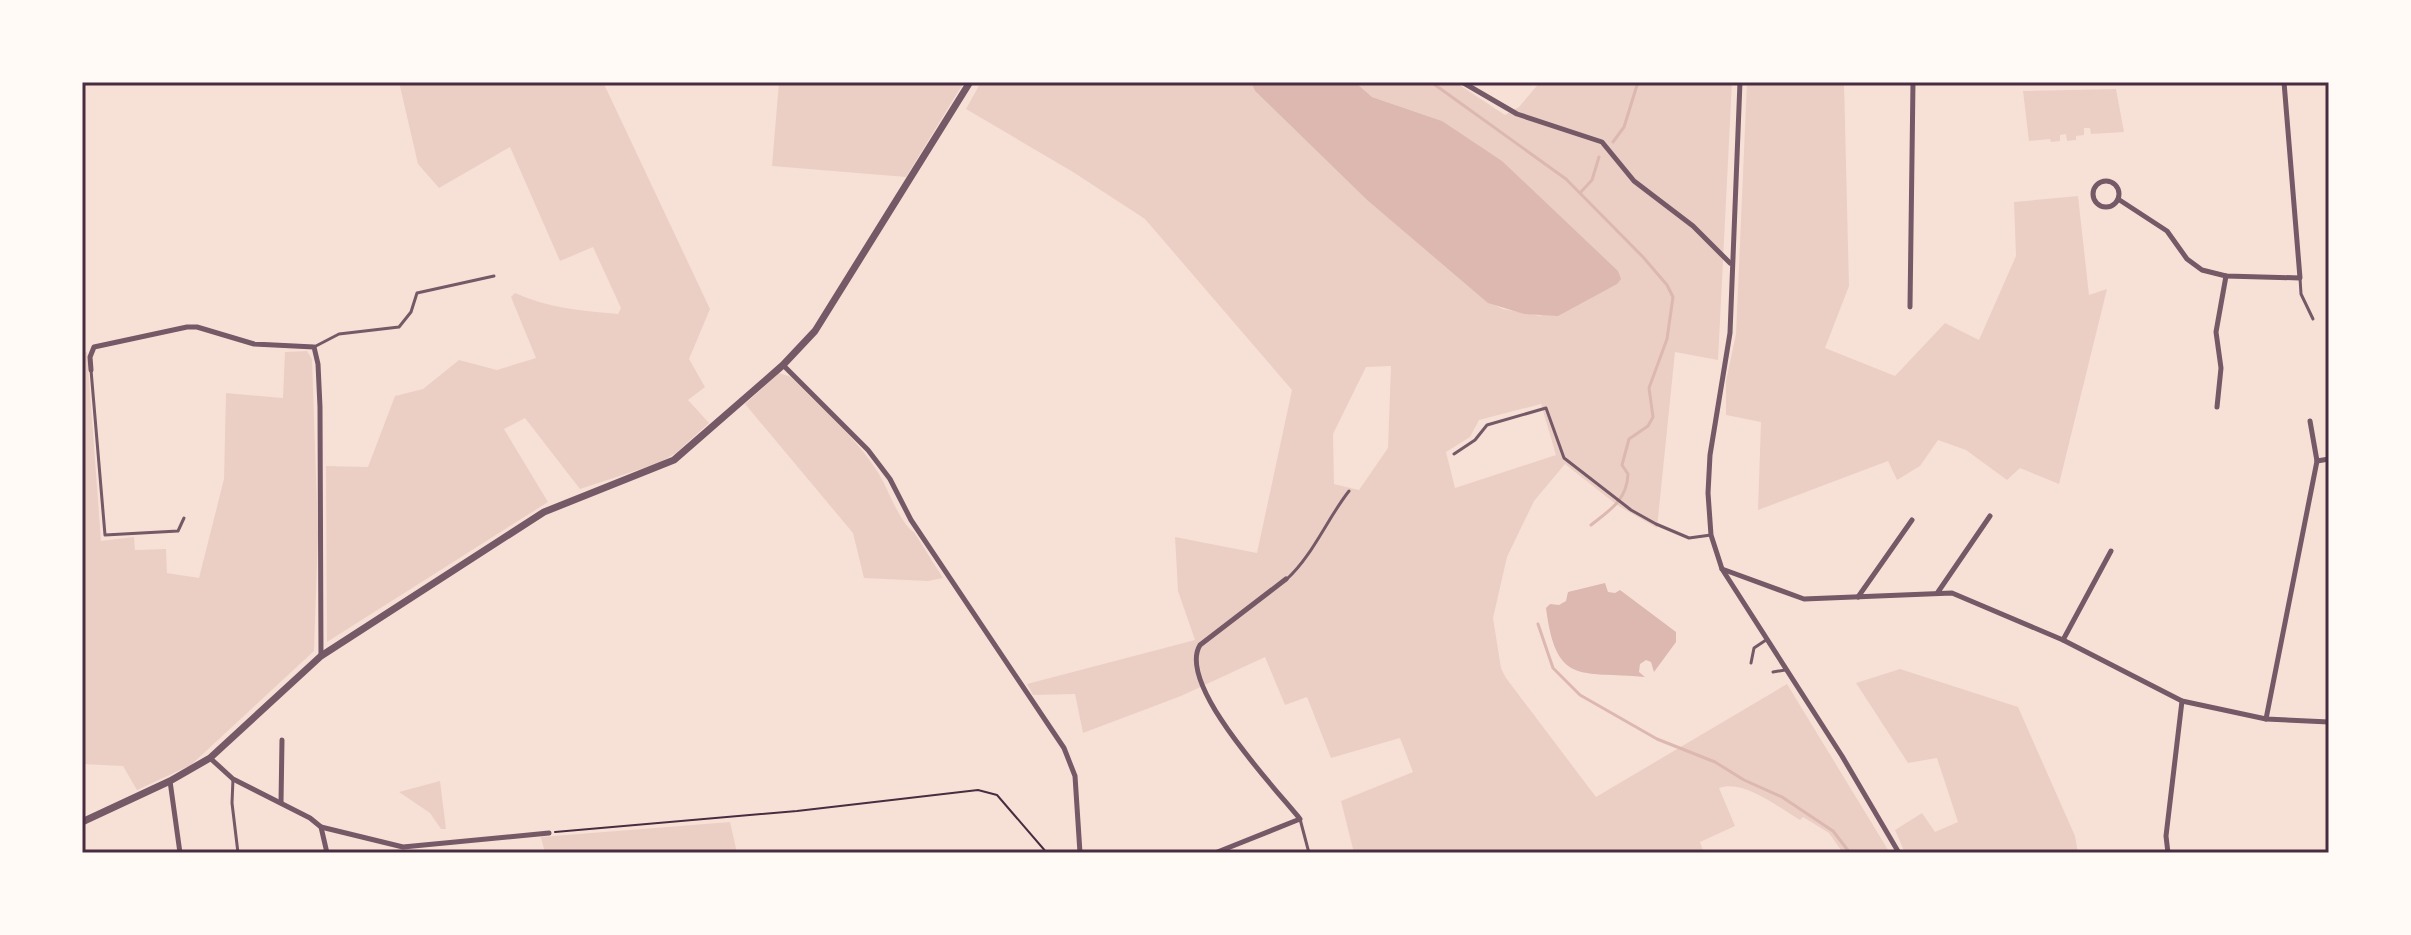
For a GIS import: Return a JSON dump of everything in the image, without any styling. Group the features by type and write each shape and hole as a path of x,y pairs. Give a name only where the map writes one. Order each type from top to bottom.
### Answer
{"street":[{"path":"82,822 170,781 210,758 321,656 544,512 674,460 783,365 815,331 970,82"},
{"path":"1462,82 1517,114 1602,142 1634,181 1693,226 1731,263"},
{"path":"1740,82 1730,333 1710,455 1708,510 1711,535 1722,569 1842,756 1899,853"},
{"path":"1910,307 1913,82"},
{"path":"2118,199 2167,231 2194,265 2210,273 2300,278 2284,82"},
{"path":"2100,182 2112,182 2119,191 2118,199 2107,207 2098,205 2093,197 2094,188 2100,182"},
{"path":"2217,407 2221,368 2216,332 2226,276"},
{"path":"91,370 90,357 94,347 187,327 197,327 254,344 314,347 320,407 321,656"},
{"path":"783,365 868,450 890,479 911,520 1064,748 1075,776 1080,853"},
{"path":"2266,719 2317,461 2310,421"},
{"path":"2317,461 2329,459"},
{"path":"1937,592 1990,516"},
{"path":"1858,597 1912,520"},
{"path":"2063,640 2111,551"},
{"path":"1722,569 1804,599 1952,593 2063,640 2182,701 2266,719 2329,722"},
{"path":"1215,853 1300,819 1224,725 1201,687 1196,658 1200,645 1286,579"},
{"path":"2168,853 2166,836 2182,701"},
{"path":"281,803 282,740"},
{"path":"210,758 233,779 310,818 321,827 403,847 549,833"},
{"path":"170,781 180,853"},
{"path":"321,827 327,853"}],"lane":[{"path":"314,347 339,334 399,327 411,312 417,293 494,276"},
{"path":"2300,278 2301,294 2313,319"},
{"path":"91,370 105,535 178,531 184,518"},
{"path":"1454,454 1475,440 1487,425 1546,408 1564,458 1656,524 1689,538 1711,535"},
{"path":"1286,579 1297,569 1349,491"},
{"path":"1751,663 1751,652 1766,640"},
{"path":"1773,672 1786,670"},
{"path":"233,779 232,803 238,853"},
{"path":"1300,819 1309,853"}],"path":[{"path":"549,833 797,811 978,790 997,795 1047,853"}],"shaded area":[{"path":"399,82 603,82 710,309 689,359 705,387 688,400 709,423 676,453 659,463 580,489 525,418 504,429 548,502 327,642 326,466 368,467 395,396 423,389 459,360 497,370 536,358 511,297 515,293 578,310 618,314 621,308 593,247 560,261 510,147 439,188 418,164"},
{"path":"779,82 964,82 906,177 772,166"},
{"path":"981,82 1251,82 1255,91 1367,200 1488,302 1503,309 1541,316 1442,121 1372,97 1355,82 1455,82 1505,115 1519,107 1540,82 1732,82 1718,360 1675,352 1657,528 1617,505 1565,464 1534,501 1507,557 1493,618 1501,668 1596,797 1787,684 1890,853 1843,853 1829,833 1803,817 1800,820 1761,796 1729,786 1719,788 1735,826 1700,842 1704,853 1354,853 1341,801 1413,772 1400,738 1331,758 1307,697 1285,705 1265,657 1181,696 1083,733 1075,694 1033,695 1027,684 1195,640 1178,591 1175,537 1257,553 1292,390 1145,219 966,109","holes":["1391,366 1388,448 1359,490 1334,484 1333,434 1366,367","1541,404 1556,455 1455,488 1446,452 1470,437 1479,420"]},
{"path":"1251,82 1355,82 1372,97 1442,121 1502,161 1618,271 1621,279 1558,316 1524,314 1488,303 1367,200 1255,91"},
{"path":"1747,82 1844,82 1849,286 1825,348 1895,376 1945,323 1979,340 2016,256 2014,202 2078,196 2089,295 2107,289 2059,484 2020,468 2007,480 1966,450 1938,440 1920,466 1897,480 1888,461 1758,510 1761,422 1726,415 1726,381 1736,334"},
{"path":"2116,89 2124,132 2091,134 2090,128 2084,128 2084,135 2076,136 2076,140 2067,141 2066,134 2060,135 2060,141 2029,141 2023,91"},
{"path":"307,351 312,359 318,535 314,651 191,765 137,790 123,766 82,764 82,353 87,352 101,541 134,537 135,550 166,549 167,573 199,578 224,479 226,393 283,398 285,352"},
{"path":"779,373 791,377 860,448 879,474 904,522 914,532 943,578 928,581 864,578 853,533 745,404"},
{"path":"1605,583 1608,592 1620,590 1676,632 1676,642 1654,672 1651,662 1646,660 1640,664 1639,672 1645,677 1574,670 1564,663 1556,651 1546,608 1550,604 1559,605 1566,601 1568,592"},
{"path":"1900,669 2018,707 2075,836 2078,853 1905,853 1895,830 1922,813 1935,832 1958,822 1937,758 1908,763 1856,683"},
{"path":"440,781 446,829 441,829 430,813 399,792"},
{"path":"730,822 737,853 545,853 541,837"}],"waterway":[{"path":"1431,82 1566,179 1643,257 1673,297 1667,339 1649,388 1653,417 1648,426 1629,439 1622,465 1628,474 1627,483 1621,498 1591,525"},
{"path":"1613,142 1624,127 1638,82"},
{"path":"1580,193 1592,180 1599,157"},
{"path":"1538,624 1553,668 1580,695 1657,739 1715,762 1744,780 1782,797 1833,831 1850,853"}]}
